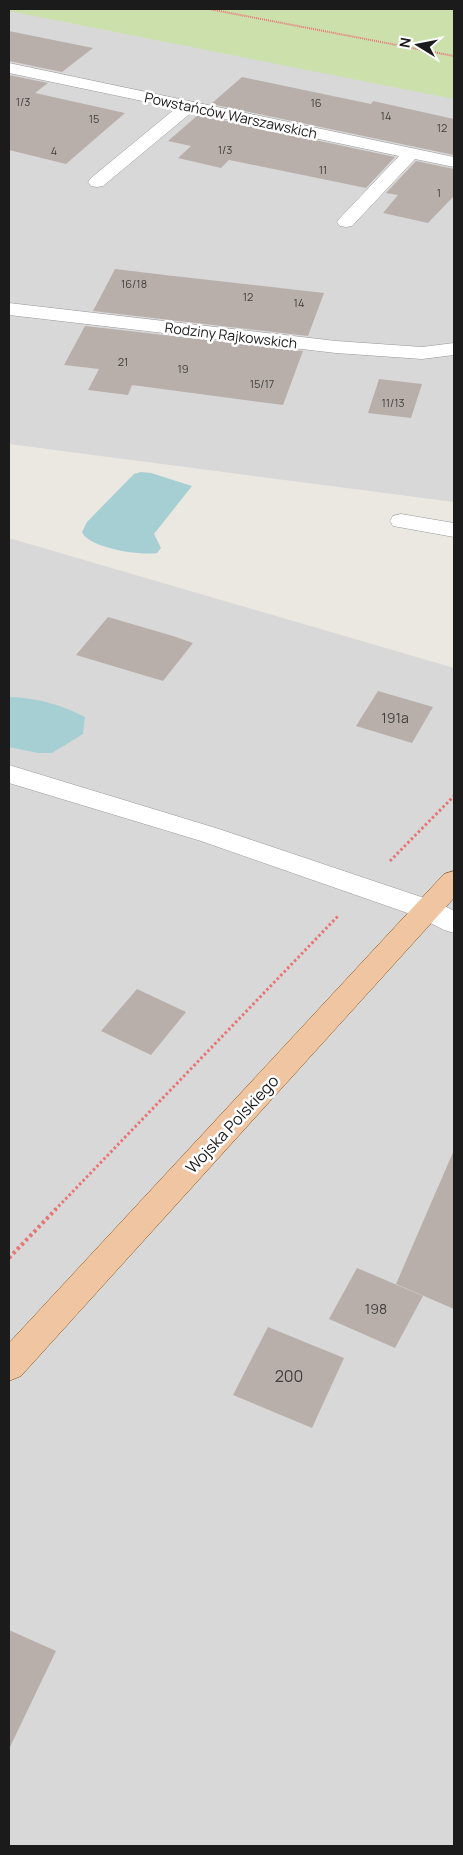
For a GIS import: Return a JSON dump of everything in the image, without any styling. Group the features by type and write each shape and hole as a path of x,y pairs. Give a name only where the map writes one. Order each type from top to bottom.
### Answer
{"main road":[{"name":"Wojska Polskiego","path":"9,1366 442,916 454,881"}],"street":[{"name":"Powstańców Warszawskich","path":"9,68 454,162"},
{"path":"98,182 188,107"},
{"path":"346,222 411,153"},
{"name":"Rodziny Rajkowskich","path":"9,309 336,347 422,353 454,349"},
{"path":"401,521 454,530"},
{"path":"9,774 210,835 442,916"}],"path":[{"path":"209,9 454,56"},
{"path":"9,1258 63,1199 281,977 454,796"}],"shaded area":[{"path":"9,9 454,9 454,502 9,444"},
{"path":"9,538 454,668 454,1846 9,1846"}],"green space":[{"path":"9,9 454,9 454,99 9,11"}],"water":[{"path":"141,472 151,473 192,486 154,534 161,548 157,553 150,554 116,550 86,538 82,532 87,522 134,474"},
{"path":"9,697 48,702 85,717 83,734 52,753 38,753 9,747"}],"building":[{"path":"9,31 93,48 62,72 9,61"},
{"path":"9,75 48,83 35,93 125,113 66,164 9,150"},
{"path":"242,77 371,104 373,101 454,119 454,155 211,104"},
{"path":"198,115 395,157 366,188 229,160 221,168 178,158 191,146 168,141"},
{"path":"416,161 454,169 454,196 428,223 383,213 398,195 386,193"},
{"path":"115,269 324,293 308,336 93,311"},
{"path":"85,326 303,351 283,405 132,385 128,395 88,390 99,369 64,365"},
{"path":"379,379 422,384 411,418 368,413"},
{"path":"108,617 193,643 163,681 76,655"},
{"path":"378,691 433,707 412,743 356,726"},
{"path":"137,989 186,1012 151,1055 101,1031"},
{"path":"454,1150 454,1309 396,1284"},
{"path":"357,1268 423,1296 395,1348 329,1319"},
{"path":"268,1327 344,1358 312,1428 233,1395"},
{"path":"9,1630 56,1651 9,1749"}]}
